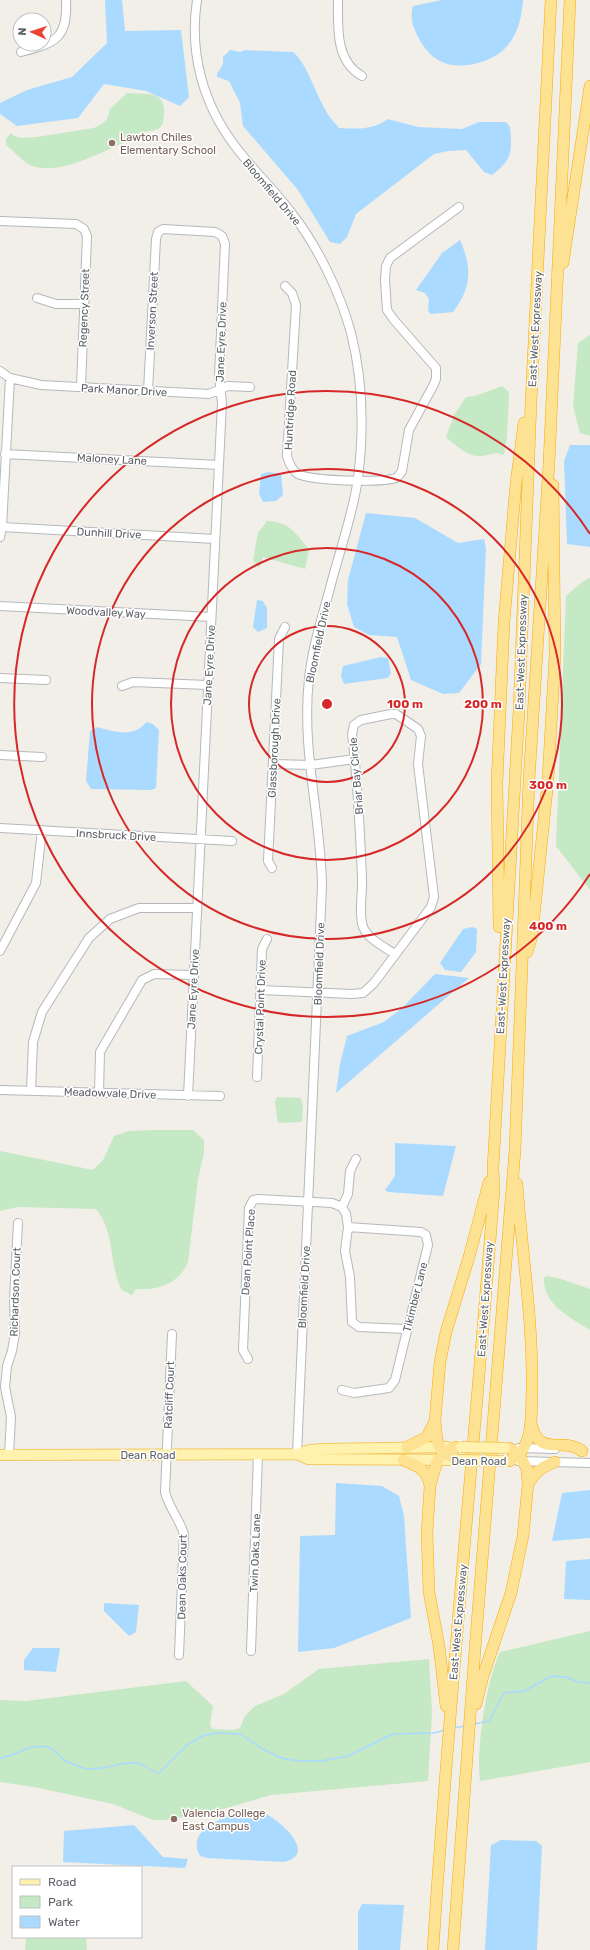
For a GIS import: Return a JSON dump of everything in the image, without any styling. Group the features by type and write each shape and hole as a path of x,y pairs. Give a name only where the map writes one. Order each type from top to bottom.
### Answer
{"highway":[{"name":"East-West Expressway","path":"433,1950 448,1725 457,1647 494,1189 493,1168 519,710 531,402 550,0"},
{"name":"East-West Expressway","path":"453,1950 475,1649 515,1150 529,780 549,463 570,0"},
{"path":"558,281 564,260 590,86"},
{"path":"504,960 500,941 497,797 504,622 517,475 524,423 531,402"},
{"path":"523,965 532,936 543,848 549,765 556,626 553,477 549,463"},
{"path":"469,1735 483,1676 511,1593 518,1562 528,1484 527,1469 522,1454 527,1442 531,1423 532,1354 515,1150"},
{"path":"448,1725 439,1646 427,1572 427,1533 430,1486 440,1454 435,1421 440,1362 446,1332 469,1257 493,1168"},
{"path":"407,1447 427,1437 435,1421"},
{"path":"531,1423 536,1437 546,1445 577,1447 586,1451"},
{"path":"440,1454 458,1447"},
{"path":"507,1448 522,1454"},
{"path":"440,1454 459,1460"},
{"path":"507,1461 522,1454"},
{"path":"403,1460 423,1468 427,1474 430,1486"},
{"path":"528,1484 533,1475 540,1469 555,1462"}],"main road":[{"name":"Dean Road","path":"5,1456 297,1454 310,1450 407,1447 440,1454"},
{"name":"Dean Road","path":"458,1447 507,1448"},
{"name":"Dean Road","path":"297,1454 308,1459 403,1460 440,1454"},
{"name":"Dean Road","path":"459,1460 507,1461"}],"street":[{"path":"52,42 57,38 63,29 66,19 66,0"},
{"name":"Bloomfield Drive","path":"197,0 195,16 195,46 198,67 210,105 220,126 236,148 291,211 307,235 334,288 350,329 357,358 361,409 362,441 358,480 314,649 309,676 306,723 322,864 318,993 297,1454"},
{"path":"338,0 339,40 343,55 354,72 362,76"},
{"path":"358,480 388,479 400,475 409,430 436,378 436,368 387,310 385,280 386,266 390,258 459,207"},
{"name":"Regency Street","path":"0,221 76,224 84,229 87,236 81,387"},
{"name":"Jane Eyre Drive","path":"158,232 163,229 215,232 222,236 225,244 219,376 222,403 188,1096"},
{"name":"Inverson Street","path":"148,391 156,239 158,232"},
{"name":"Huntridge Road","path":"285,286 292,293 296,305 287,456 290,465 296,473 308,478 358,480"},
{"path":"37,298 56,304 84,304"},
{"name":"Park Manor Drive","path":"0,371 10,378 41,385 209,394 228,386 250,387"},
{"path":"0,537 2,527 10,378"},
{"name":"Maloney Lane","path":"5,454 219,465"},
{"name":"Dunhill Drive","path":"2,527 215,539"},
{"name":"Woodvalley Way","path":"0,606 211,618"},
{"name":"Glassborough Drive","path":"272,868 268,861 279,639 285,628"},
{"path":"0,678 46,680"},
{"path":"122,686 133,682 208,685"},
{"name":"Briar Bay Circle","path":"318,993 363,993 374,983 431,907 434,897 418,764 421,736 418,729 396,714 361,720 354,725 352,734 360,812 359,828 363,927 368,936 395,954"},
{"path":"0,755 42,757"},
{"path":"273,764 311,765 355,759"},
{"name":"Innsbruck Drive","path":"0,828 232,841"},
{"path":"0,951 36,883 42,830"},
{"path":"31,1091 33,1042 42,1012 89,938 110,919 139,908 197,908"},
{"name":"Crystal Point Drive","path":"257,1077 262,949 267,940"},
{"path":"99,1093 100,1052 142,980 154,974 194,976"},
{"path":"261,990 318,993"},
{"name":"Meadowvale Drive","path":"0,1090 220,1096"},
{"path":"342,1207 348,1194 350,1171 356,1159"},
{"name":"Dean Point Place","path":"248,1359 243,1350 250,1208 253,1200 308,1201"},
{"path":"308,1201 332,1203 342,1207 346,1214 348,1227 345,1251 350,1277 350,1314 352,1322 359,1327 407,1329"},
{"name":"Richardson Court","path":"5,1456 10,1410 5,1387 6,1366 12,1351 15,1333 14,1299 18,1223"},
{"name":"Tikimber Lane","path":"342,1390 354,1393 389,1388 394,1380 428,1245 426,1235 420,1232 348,1227"},
{"name":"Ratcliff Court","path":"167,1455 172,1334"},
{"path":"522,1454 586,1451"},
{"name":"Twin Oaks Lane","path":"251,1651 258,1454"},
{"path":"522,1454 555,1462 590,1463"},
{"name":"Dean Oaks Court","path":"167,1455 165,1492 168,1503 181,1523 184,1534 179,1655"}],"green space":[{"path":"127,93 153,95 161,100 164,114 163,124 161,127 138,133 135,140 127,141 79,162 53,168 41,168 30,165 6,145 6,139 11,133 14,136 22,138 94,128 107,119 110,109"},
{"path":"590,335 590,436 580,433 573,406 578,343"},
{"path":"502,386 508,391 509,395 507,436 504,455 494,453 480,456 472,455 446,437 454,415 466,397 475,396"},
{"path":"267,521 281,523 291,529 309,549 305,569 263,557 259,568 253,560 258,533"},
{"path":"590,578 590,890 556,846 566,596 582,582"},
{"path":"277,1097 301,1098 303,1108 302,1122 278,1123 275,1102"},
{"path":"193,1130 204,1140 204,1153 198,1179 188,1262 179,1275 167,1284 152,1289 136,1289 132,1295 122,1290 115,1270 107,1228 96,1209 18,1207 0,1211 0,1151 93,1170 103,1160 114,1136 129,1131"},
{"path":"546,1276 558,1278 590,1289 590,1330 566,1315 553,1303 548,1296 545,1287 544,1278"},
{"path":"590,1631 590,1762 480,1781 479,1752 483,1716 490,1680 500,1652"},
{"path":"429,1659 432,1713 428,1781 271,1795 223,1809 168,1820 153,1820 113,1804 34,1787 0,1782 0,1700 26,1701 186,1681 213,1706 210,1724 212,1729 233,1730 240,1728 245,1716 255,1706 284,1694 319,1669"},
{"path":"26,1938 86,1938 87,1950 25,1950"}],"water":[{"path":"105,0 122,0 125,31 181,30 189,97 180,106 146,91 104,84 78,118 17,126 0,114 0,103 27,90 72,77 107,43"},
{"path":"442,0 523,0 519,24 514,36 507,46 494,57 477,63 458,66 442,62 430,54 419,39 413,24 413,6"},
{"path":"230,50 240,52 245,50 293,52 307,71 330,118 339,128 371,127 388,119 418,127 462,129 479,122 506,122 510,127 510,154 504,164 492,175 484,172 466,150 448,151 434,154 356,214 347,237 340,244 330,242 298,190 243,126 240,103 229,81 217,77 217,74 223,64 223,57"},
{"path":"460,240 467,259 468,268 467,286 464,294 453,312 431,314 428,311 429,299 425,293 416,290 442,253"},
{"path":"570,445 590,445 590,547 567,544 564,461"},
{"path":"268,472 281,474 283,495 276,501 263,502 259,494 261,474"},
{"path":"366,513 415,518 458,543 484,539 486,548 481,664 459,693 443,694 411,680 397,637 369,635 354,627 347,604 348,580"},
{"path":"257,600 263,601 267,608 267,628 258,632 253,627"},
{"path":"381,657 388,658 391,673 388,678 344,684 341,676 343,666"},
{"path":"146,722 153,724 159,730 156,788 151,790 91,789 86,781 90,731 98,727 117,732 130,732 141,727"},
{"path":"472,927 477,929 476,952 461,972 445,970 440,963 463,929"},
{"path":"435,974 469,978 336,1093 340,1064 347,1036 384,1022 402,1008"},
{"path":"395,1143 456,1146 443,1196 388,1192 385,1190 395,1176"},
{"path":"336,1483 382,1486 399,1496 404,1516 411,1618 334,1648 298,1652 300,1536 335,1535"},
{"path":"590,1490 590,1538 552,1541 562,1493"},
{"path":"590,1559 590,1600 564,1599 566,1561"},
{"path":"104,1603 139,1605 136,1632 129,1636 104,1611"},
{"path":"33,1648 60,1648 56,1672 24,1670 24,1660"},
{"path":"250,1811 269,1816 284,1827 298,1847 297,1853 293,1858 284,1862 207,1858 200,1856 197,1846 198,1838 204,1830 221,1819"},
{"path":"134,1825 163,1857 188,1859 185,1868 63,1862 64,1831"},
{"path":"501,1840 536,1841 542,1846 537,1950 485,1950 491,1845"},
{"path":"362,1904 404,1905 400,1950 358,1950 358,1912"}],"waterway":[{"path":"474,1724 489,1721 504,1693 524,1691 552,1676 566,1677 578,1682 590,1683"},
{"path":"453,1728 465,1726"},
{"path":"0,1758 29,1748 41,1746 50,1748 61,1758 83,1768 97,1769 137,1763 159,1773 187,1745 202,1736 217,1733 240,1734 261,1748 281,1758 299,1761 321,1761 348,1756 393,1734 434,1733 445,1730"}],"place":[{"name":"Lawton Chiles Elementary School","path":"112,143"},
{"name":"Valencia College East Campus","path":"174,1819"}]}
